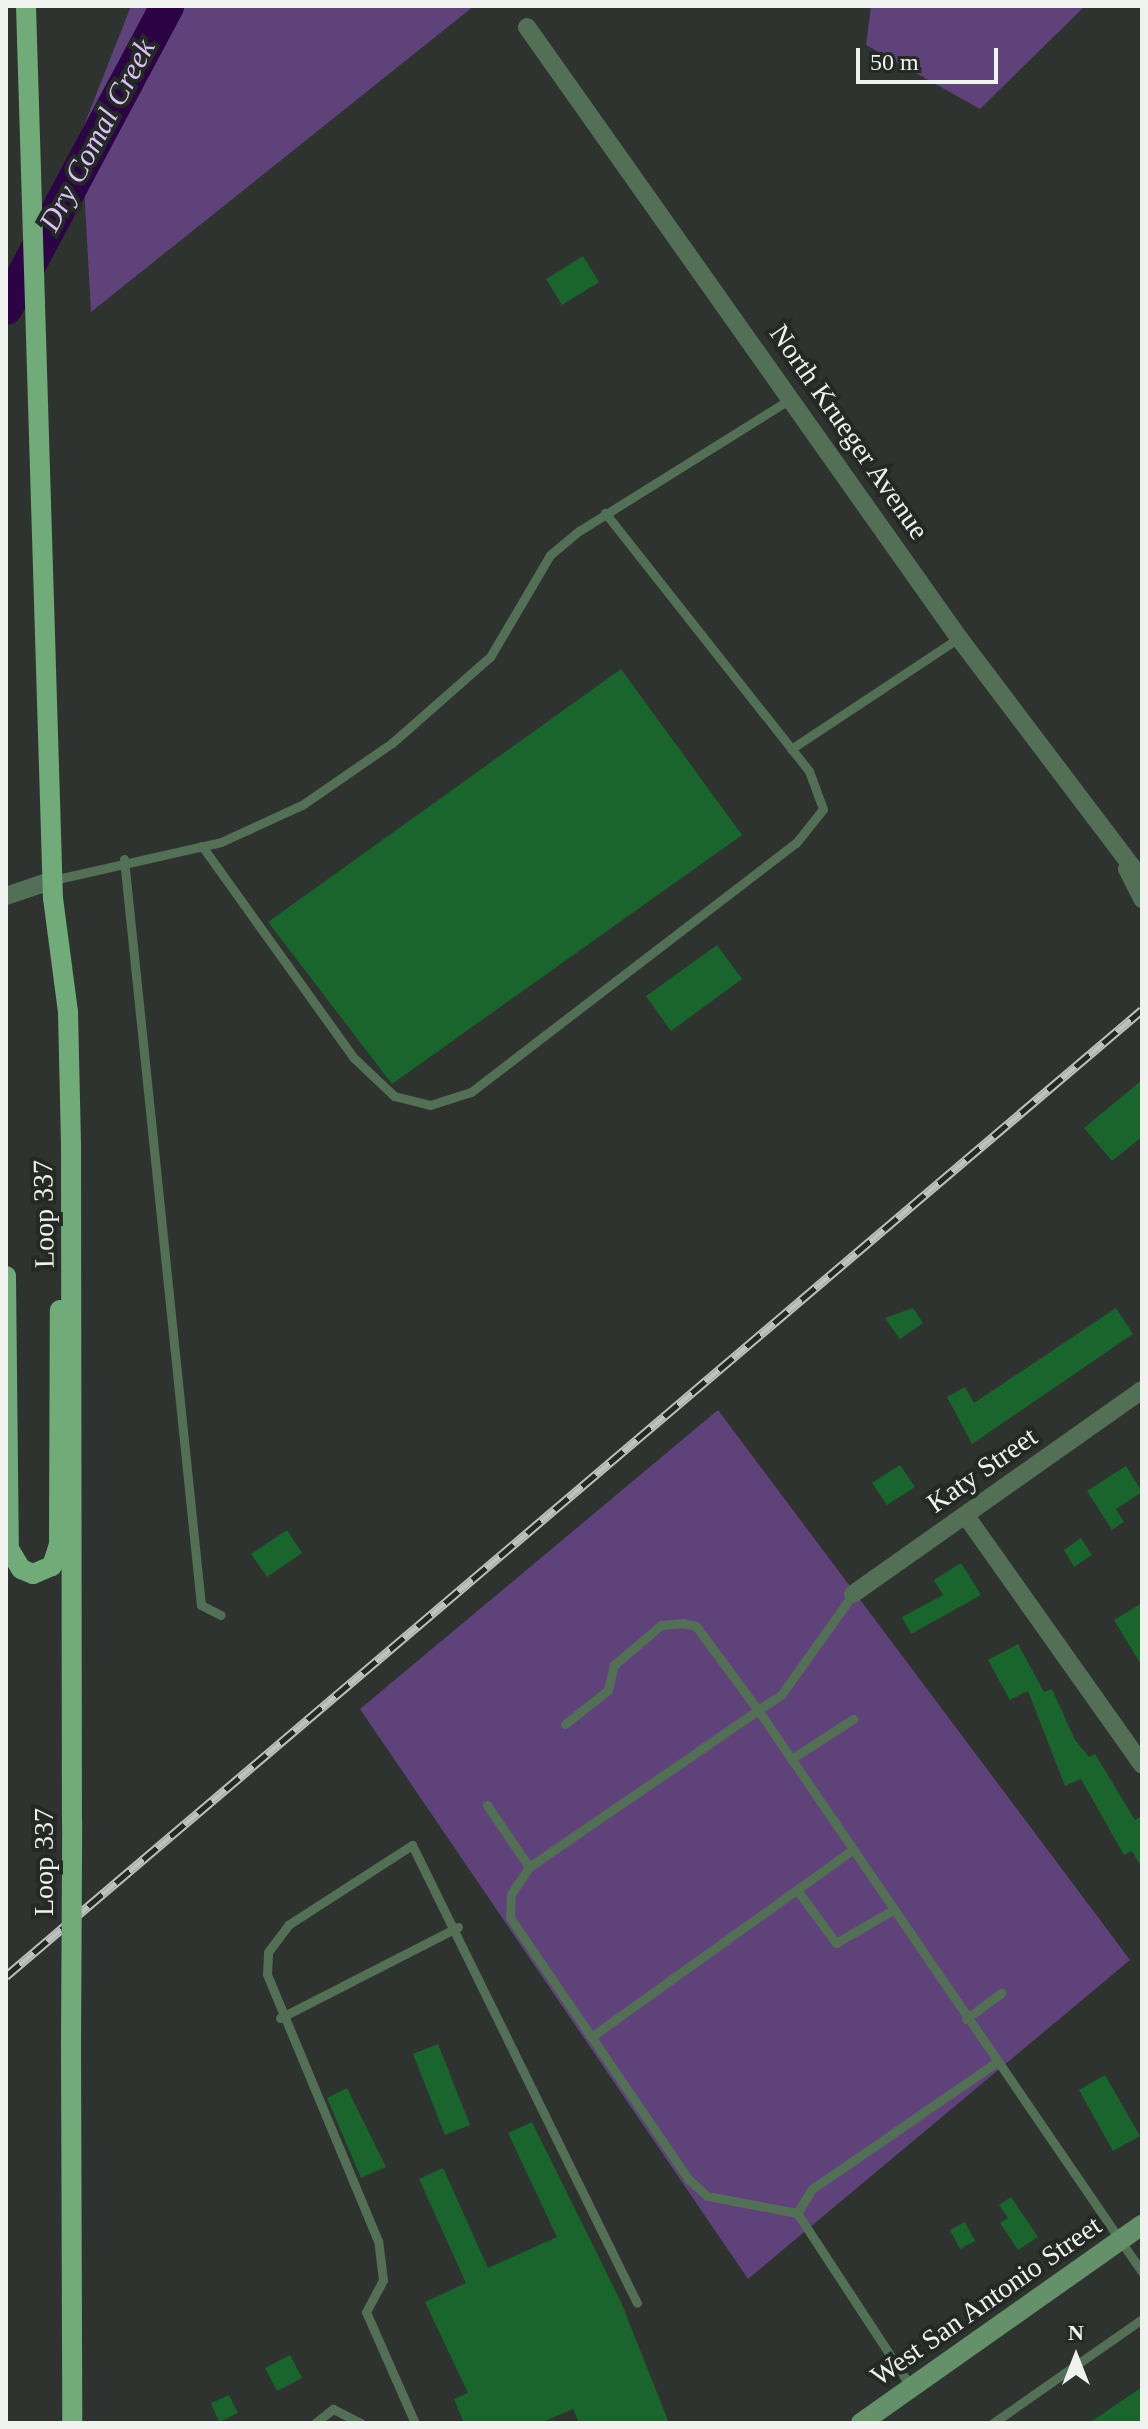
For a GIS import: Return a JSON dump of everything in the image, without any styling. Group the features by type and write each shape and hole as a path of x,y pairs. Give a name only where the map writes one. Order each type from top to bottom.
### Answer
{"main road":[{"name":"Loop 337","path":"26,6 53,880 68,1012 71,1147 72,2423"},
{"path":"6,1276 9,1549 21,1569 33,1574 52,1566 59,1544 60,1248 71,1147"}],"street":[{"name":"North Krueger Avenue","path":"527,27 959,638 1126,866 1142,899"},
{"name":"North Krueger Avenue","path":"1126,866 1142,880"},
{"path":"6,896 53,880"},
{"name":"Katy Street","path":"853,1594 1142,1390"},
{"path":"966,1516 1142,1765"},
{"name":"West San Antonio Street","path":"861,2423 1142,2225"}],"lane":[{"path":"53,880 124,859 202,846 302,805 392,743 490,657 550,555 605,513 792,398"},
{"path":"202,846 354,1058 394,1096 430,1105 471,1092 796,843 823,809 791,749 605,513"},
{"path":"791,749 959,638"},
{"path":"124,859 201,1605 221,1615"},
{"path":"853,1594 781,1695 529,1867 511,1894 510,1918 591,2037 707,2196 797,2213 912,2388"},
{"path":"565,1724 608,1690 614,1665 661,1625 682,1623 696,1626 758,1710 995,2063 1142,2272"},
{"path":"791,1759 853,1719"},
{"path":"487,1805 529,1867"},
{"path":"415,2423 366,2312 383,2280 378,2241 280,2018 268,1952 288,1925 412,1845 458,1927 487,2003 637,2303"},
{"path":"591,2037 852,1850"},
{"path":"797,1890 836,1943 893,1910"},
{"path":"280,2018 458,1927"},
{"path":"966,2019 1001,1993"},
{"path":"797,2213 812,2189 995,2063"},
{"path":"993,2423 1142,2319"},
{"path":"315,2423 333,2409 361,2423"}],"shaded area":[{"path":"131,6 474,6 91,312 81,133"},
{"path":"871,6 1085,6 980,109 866,45"},
{"path":"718,1410 1130,1960 748,2279 360,1709"}],"building":[{"path":"583,256 599,282 562,305 546,279"},
{"path":"621,669 742,835 392,1084 268,922"},
{"path":"717,945 742,979 671,1031 646,996"},
{"path":"1142,1080 1142,1137 1112,1161 1084,1128"},
{"path":"913,1308 923,1323 900,1339 885,1318"},
{"path":"1116,1308 1133,1334 972,1444 947,1397 965,1387 974,1403"},
{"path":"900,1465 915,1487 887,1505 872,1483"},
{"path":"1126,1466 1142,1492 1116,1509 1124,1522 1112,1530 1087,1491"},
{"path":"287,1530 302,1553 267,1577 251,1554"},
{"path":"1081,1538 1092,1555 1074,1567 1064,1550"},
{"path":"961,1563 981,1595 911,1634 902,1617 943,1595 934,1580"},
{"path":"1142,1603 1142,1666 1114,1620"},
{"path":"1018,1644 1044,1692 1052,1689 1075,1740 1089,1757 1095,1754 1135,1820 1142,1816 1142,1868 1132,1851 1124,1855 1081,1779 1065,1786 1028,1691 1010,1700 988,1660"},
{"path":"438,2044 470,2125 445,2135 413,2054"},
{"path":"1105,2075 1140,2136 1113,2151 1079,2090"},
{"path":"347,2088 386,2167 361,2178 327,2098"},
{"path":"532,2122 621,2302 669,2423 579,2423 573,2409 540,2423 464,2423 454,2399 468,2393 425,2302 466,2283 419,2179 443,2168 488,2268 557,2237 508,2133"},
{"path":"1011,2197 1038,2237 1018,2250 1000,2223 1008,2218 999,2205"},
{"path":"965,2222 975,2241 960,2249 950,2230"},
{"path":"290,2355 302,2378 277,2391 265,2368"},
{"path":"1142,2387 1142,2423 1089,2423"},
{"path":"229,2395 238,2413 219,2422 211,2403"}],"waterway":[{"name":"Dry Comal Creek","path":"6,308 167,6"}],"railway":[{"path":"6,1976 1142,1010"}]}
